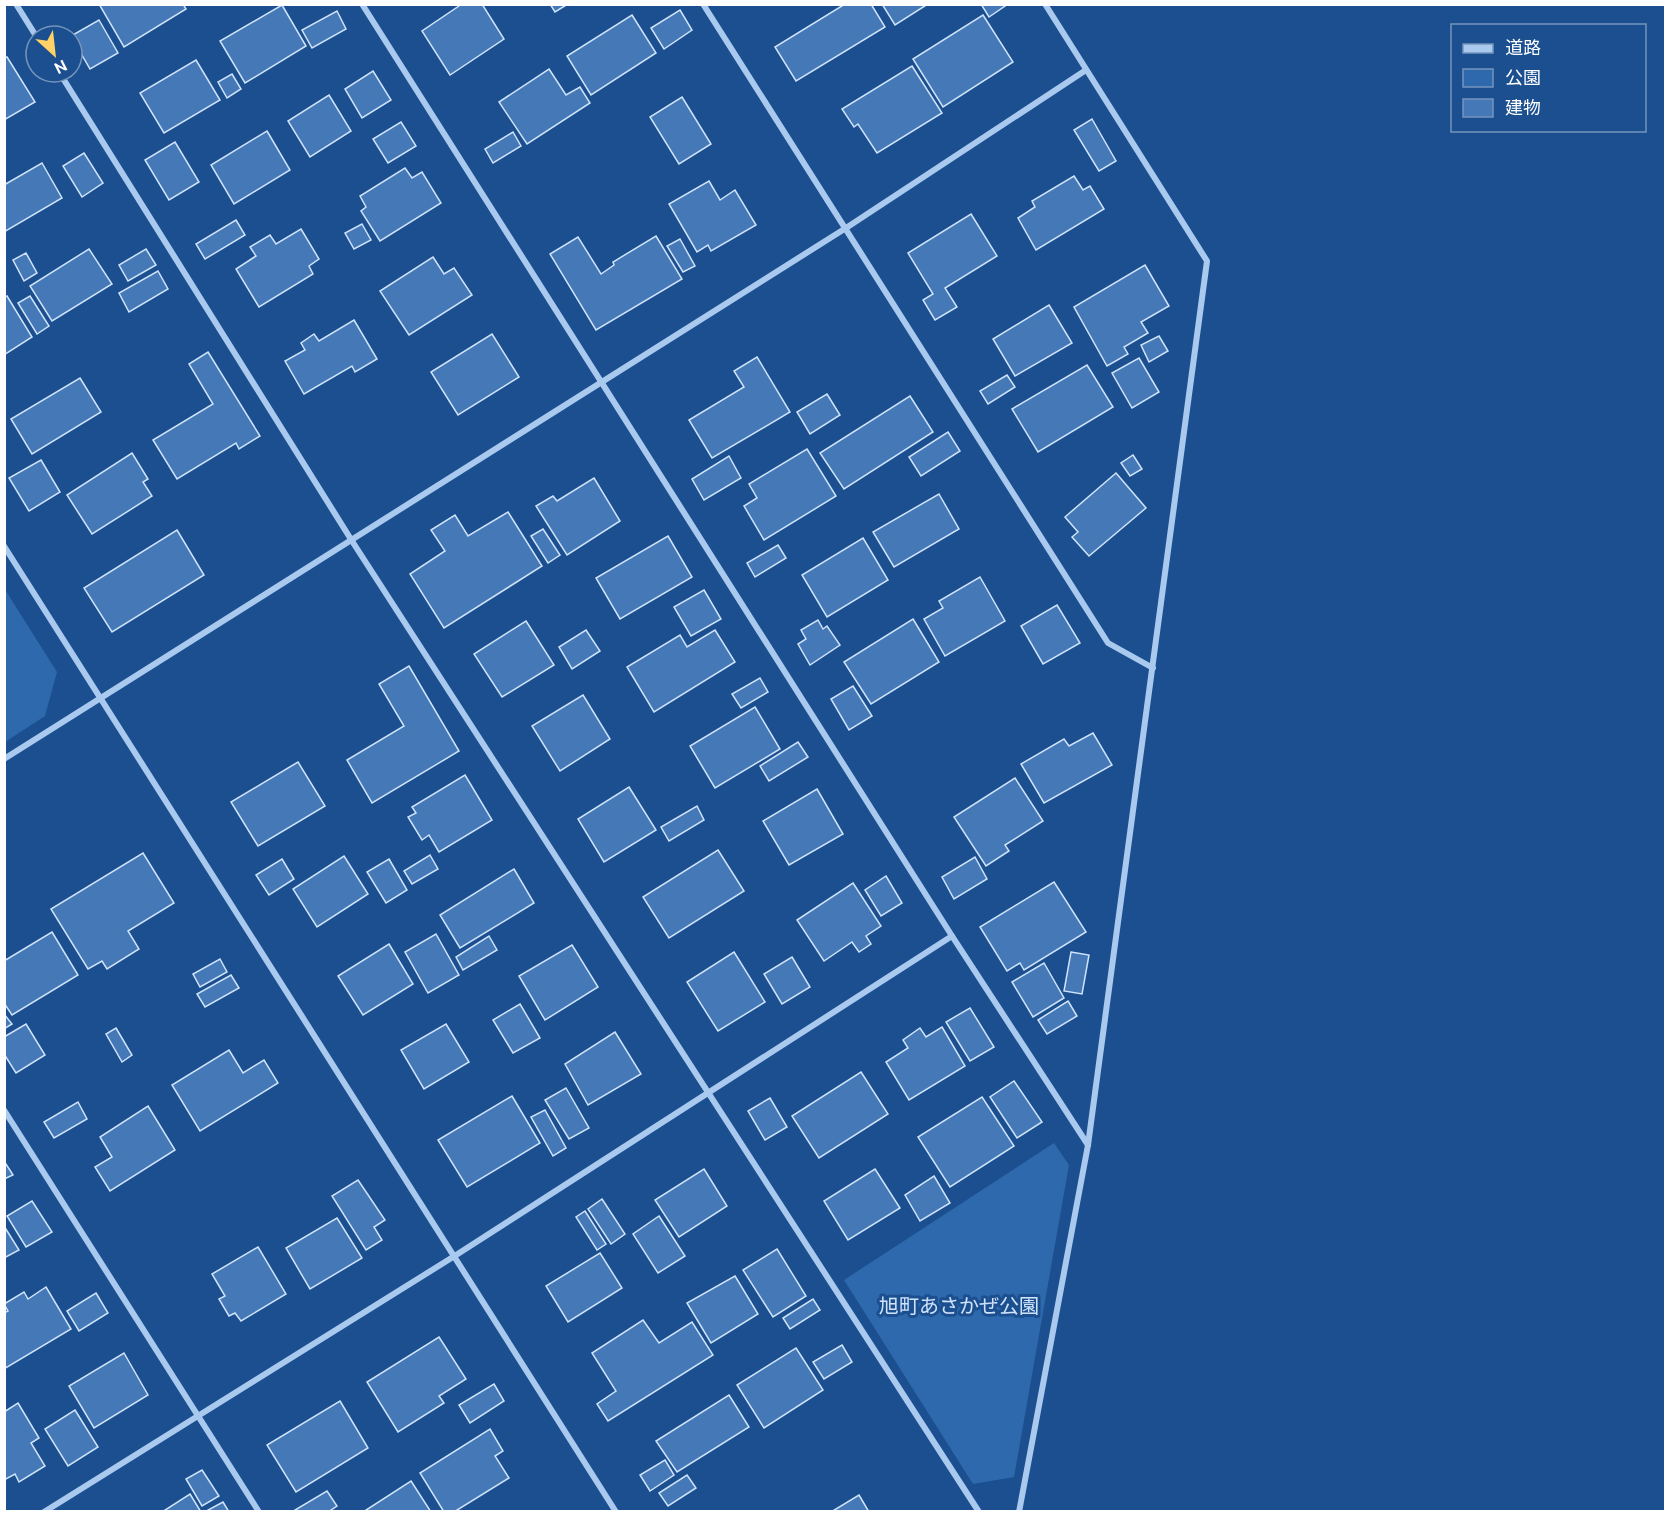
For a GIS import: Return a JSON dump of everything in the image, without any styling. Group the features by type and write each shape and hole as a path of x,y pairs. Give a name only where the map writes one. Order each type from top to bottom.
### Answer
{"street":[{"path":"16,4 28,24"},
{"path":"362,4 952,936 1088,1145"},
{"path":"704,4 1108,643 1153,668"},
{"path":"1020,1512 1088,1145 1207,261 1045,4"},
{"path":"4,759 846,228 1086,70"},
{"path":"66,84 352,541 979,1512"},
{"path":"4,546 102,697 453,1257 616,1512"},
{"path":"44,1512 453,1257 952,936"},
{"path":"4,1110 259,1512"}],"green space":[{"path":"4,588 57,672 45,716 5,742"},
{"name":"旭町あさかぜ公園","path":"1054,1143 1069,1165 1014,1477 973,1484 844,1280"}],"building":[{"path":"99,4 183,4 186,9 124,47"},
{"path":"462,4 482,4 504,39 450,75 422,31"},
{"path":"550,4 568,4 555,12"},
{"path":"845,4 871,4 885,27 796,81 775,47"},
{"path":"882,4 928,4 895,25"},
{"path":"981,4 1008,4 989,17"},
{"path":"282,5 306,46 245,83 220,41"},
{"path":"680,10 692,30 664,49 651,28"},
{"path":"337,11 346,29 312,48 302,30"},
{"path":"632,15 656,53 591,95 567,56"},
{"path":"983,15 1013,62 943,107 913,59"},
{"path":"99,20 118,53 90,69 84,59 84,29"},
{"path":"7,57 35,102 4,120 4,58"},
{"path":"196,60 220,100 164,133 140,93"},
{"path":"912,66 942,113 877,153 858,124 854,127 842,109"},
{"path":"549,69 566,95 580,87 590,103 527,144 499,102"},
{"path":"373,71 391,100 362,118 345,89"},
{"path":"232,74 241,89 227,98 218,82"},
{"path":"329,95 351,131 310,157 288,121"},
{"path":"682,97 711,144 679,164 650,117"},
{"path":"1092,119 1116,161 1099,171 1074,130"},
{"path":"401,122 416,146 388,163 373,139"},
{"path":"267,131 290,170 234,204 211,165"},
{"path":"513,132 521,146 493,163 485,149"},
{"path":"175,142 199,182 169,200 145,160"},
{"path":"84,153 103,183 82,197 63,166"},
{"path":"42,163 62,198 4,232 4,185"},
{"path":"405,168 412,178 422,172 441,203 380,241 361,211 366,207 360,196"},
{"path":"1074,176 1083,190 1090,186 1104,209 1036,250 1018,218 1035,207 1032,201"},
{"path":"709,181 720,200 735,190 756,225 711,251 708,245 697,252 669,204"},
{"path":"971,214 997,256 945,288 957,307 935,320 923,300 933,294 908,253"},
{"path":"236,220 245,235 205,259 196,244"},
{"path":"362,224 371,240 354,249 345,233"},
{"path":"301,229 319,259 309,266 313,274 259,307 236,269 256,256 250,247 270,235 276,244"},
{"path":"656,236 682,279 596,330 550,254 578,237 601,274 614,265 613,262"},
{"path":"680,239 695,266 683,272 667,246"},
{"path":"89,249 112,284 52,321 30,286"},
{"path":"146,249 156,265 128,281 119,265"},
{"path":"26,253 37,273 24,281 13,260"},
{"path":"433,257 444,274 454,268 472,295 409,335 380,291"},
{"path":"1145,265 1169,306 1141,322 1148,333 1124,347 1128,354 1107,366 1074,307"},
{"path":"158,271 168,289 129,312 119,293"},
{"path":"7,296 32,337 4,355 4,297"},
{"path":"30,296 49,326 37,334 18,303"},
{"path":"1049,305 1072,343 1015,376 993,339"},
{"path":"354,320 377,359 355,372 352,366 304,394 285,361 305,350 301,343 314,334 319,341"},
{"path":"492,334 519,377 458,415 431,372"},
{"path":"1159,336 1168,351 1149,362 1141,345"},
{"path":"208,352 260,436 239,449 236,443 177,479 153,440 213,404 189,364"},
{"path":"757,357 790,412 712,458 689,420 744,387 734,371"},
{"path":"1139,358 1159,392 1132,408 1112,373"},
{"path":"1087,365 1113,407 1038,452 1012,409"},
{"path":"1007,375 1015,387 988,404 980,391"},
{"path":"80,378 101,412 32,454 11,419"},
{"path":"827,394 840,415 810,434 797,412"},
{"path":"910,396 933,432 844,489 820,453"},
{"path":"948,432 960,451 921,476 909,457"},
{"path":"807,449 836,496 764,540 744,506 757,498 749,484"},
{"path":"132,453 148,479 143,482 152,496 92,534 67,495"},
{"path":"1133,455 1142,469 1130,476 1121,463"},
{"path":"729,456 741,478 704,500 692,479"},
{"path":"41,460 60,492 29,511 9,478"},
{"path":"1116,473 1146,508 1089,556 1072,537 1078,532 1065,517"},
{"path":"594,478 620,521 567,555 536,506 553,496 557,501"},
{"path":"939,494 959,529 894,567 873,532"},
{"path":"508,512 542,566 444,628 410,574 445,551 431,530 455,515 468,536"},
{"path":"543,529 560,555 548,563 531,536"},
{"path":"177,530 204,575 112,632 84,588"},
{"path":"668,536 692,577 620,619 596,578"},
{"path":"863,538 888,580 827,617 802,575"},
{"path":"778,545 786,558 755,577 747,563"},
{"path":"980,577 1005,621 945,656 924,619 943,608 939,601"},
{"path":"704,590 721,619 691,636 674,607"},
{"path":"1057,605 1080,643 1043,664 1021,626"},
{"path":"913,619 939,662 871,704 844,662"},
{"path":"818,620 823,629 827,626 840,645 810,665 798,644 806,639 801,630"},
{"path":"526,621 554,665 502,697 474,654"},
{"path":"586,630 600,651 572,669 559,647"},
{"path":"715,630 735,662 654,712 627,667 680,635 687,647"},
{"path":"409,666 459,751 372,803 347,760 404,726 379,684"},
{"path":"760,678 768,692 741,708 732,694"},
{"path":"853,686 872,716 849,730 831,699"},
{"path":"583,695 610,739 560,771 532,726"},
{"path":"755,707 780,749 715,788 690,746"},
{"path":"1093,733 1112,765 1044,803 1021,764 1064,739 1069,746"},
{"path":"798,742 808,757 769,781 760,766"},
{"path":"298,762 325,806 258,846 231,802"},
{"path":"465,775 492,820 439,852 429,835 422,840 408,817 416,813 412,807"},
{"path":"1015,778 1043,821 1005,845 1009,851 986,866 954,817"},
{"path":"629,787 656,830 604,862 578,819"},
{"path":"817,789 843,834 789,865 763,821"},
{"path":"697,806 704,820 669,841 661,827"},
{"path":"718,850 744,891 669,938 643,897"},
{"path":"143,853 174,903 128,931 139,949 107,969 102,961 88,969 51,909"},
{"path":"430,855 438,869 412,884 404,871"},
{"path":"344,856 368,894 317,927 293,889"},
{"path":"975,857 987,879 954,899 942,877"},
{"path":"282,859 294,879 269,895 256,875"},
{"path":"389,859 407,890 386,903 367,872"},
{"path":"514,869 534,903 460,948 440,915"},
{"path":"886,876 902,903 881,916 865,890"},
{"path":"1054,882 1086,932 1024,970 1020,963 1007,971 980,927"},
{"path":"853,883 881,926 866,936 871,944 859,952 852,942 824,961 797,920"},
{"path":"52,932 78,975 12,1015 4,1003 4,961"},
{"path":"436,934 459,975 428,993 405,952"},
{"path":"489,936 497,950 463,970 456,957"},
{"path":"389,944 413,984 363,1015 338,976"},
{"path":"572,945 598,987 545,1020 519,976"},
{"path":"734,952 765,1002 718,1031 687,982"},
{"path":"1071,952 1089,955 1082,994 1064,991"},
{"path":"792,957 810,987 782,1004 764,974"},
{"path":"220,959 227,972 200,987 193,974"},
{"path":"1044,963 1064,998 1033,1017 1012,982"},
{"path":"231,975 239,988 205,1007 197,994"},
{"path":"1068,1001 1077,1016 1047,1034 1038,1020"},
{"path":"520,1004 540,1038 513,1053 493,1020"},
{"path":"970,1008 994,1047 970,1061 946,1022"},
{"path":"4,1014 12,1024 4,1029"},
{"path":"26,1024 45,1055 16,1073 4,1054 4,1037"},
{"path":"446,1024 469,1062 424,1089 401,1050"},
{"path":"942,1027 965,1066 909,1100 886,1062 908,1048 903,1040 920,1028 926,1037"},
{"path":"116,1028 132,1055 122,1062 106,1034"},
{"path":"615,1032 641,1074 588,1105 565,1064"},
{"path":"229,1050 243,1073 264,1060 278,1083 200,1131 172,1085"},
{"path":"861,1072 888,1114 819,1158 792,1116"},
{"path":"1014,1081 1042,1122 1017,1138 990,1097"},
{"path":"566,1088 589,1128 569,1139 545,1100"},
{"path":"512,1096 540,1143 467,1187 438,1140"},
{"path":"982,1097 1014,1146 950,1187 918,1137"},
{"path":"770,1098 787,1127 765,1140 748,1111"},
{"path":"78,1102 87,1119 54,1138 44,1122"},
{"path":"148,1106 175,1150 110,1191 95,1167 112,1157 100,1137"},
{"path":"545,1110 566,1148 553,1156 531,1117"},
{"path":"4,1161 13,1175 4,1179"},
{"path":"704,1169 727,1206 679,1237 655,1200"},
{"path":"875,1169 900,1208 848,1240 824,1201"},
{"path":"934,1176 950,1203 920,1221 905,1195"},
{"path":"358,1180 385,1220 374,1227 382,1240 366,1250 332,1196"},
{"path":"602,1199 625,1234 611,1244 588,1209"},
{"path":"32,1201 52,1232 26,1247 7,1216"},
{"path":"585,1211 606,1244 597,1250 576,1217"},
{"path":"659,1216 685,1256 658,1273 633,1234"},
{"path":"337,1218 362,1258 310,1289 286,1248"},
{"path":"4,1226 19,1250 4,1258"},
{"path":"258,1247 286,1294 241,1321 235,1313 229,1316 219,1299 225,1296 212,1274"},
{"path":"777,1249 806,1296 773,1317 743,1270"},
{"path":"600,1253 622,1288 568,1322 546,1286"},
{"path":"735,1276 758,1314 711,1343 687,1303"},
{"path":"46,1287 71,1329 4,1369 4,1313 8,1311 4,1304 24,1292 28,1299"},
{"path":"96,1293 108,1313 79,1331 67,1311"},
{"path":"813,1299 820,1310 790,1329 783,1318"},
{"path":"643,1320 659,1343 692,1322 713,1355 608,1421 597,1404 616,1391 592,1353"},
{"path":"439,1337 466,1379 439,1396 444,1403 398,1432 367,1382"},
{"path":"842,1345 852,1362 824,1379 813,1362"},
{"path":"796,1348 823,1390 764,1428 737,1385"},
{"path":"124,1353 148,1395 94,1428 69,1386"},
{"path":"494,1384 504,1401 470,1423 459,1405"},
{"path":"729,1395 749,1427 677,1472 656,1441"},
{"path":"340,1401 368,1448 296,1492 267,1445"},
{"path":"18,1403 39,1438 31,1443 45,1466 19,1482 15,1474 4,1480 4,1412"},
{"path":"75,1410 98,1447 68,1466 45,1429"},
{"path":"490,1429 503,1451 495,1456 509,1478 454,1512 444,1512 420,1473"},
{"path":"665,1460 674,1475 650,1491 640,1475"},
{"path":"202,1470 219,1496 202,1506 186,1479"},
{"path":"687,1475 696,1488 668,1506 659,1493"},
{"path":"411,1481 431,1512 363,1512"},
{"path":"327,1491 337,1506 328,1512 296,1512 295,1510"},
{"path":"190,1494 201,1512 162,1512"},
{"path":"859,1495 869,1512 831,1512"},
{"path":"223,1502 229,1512 209,1512 208,1510"}]}
